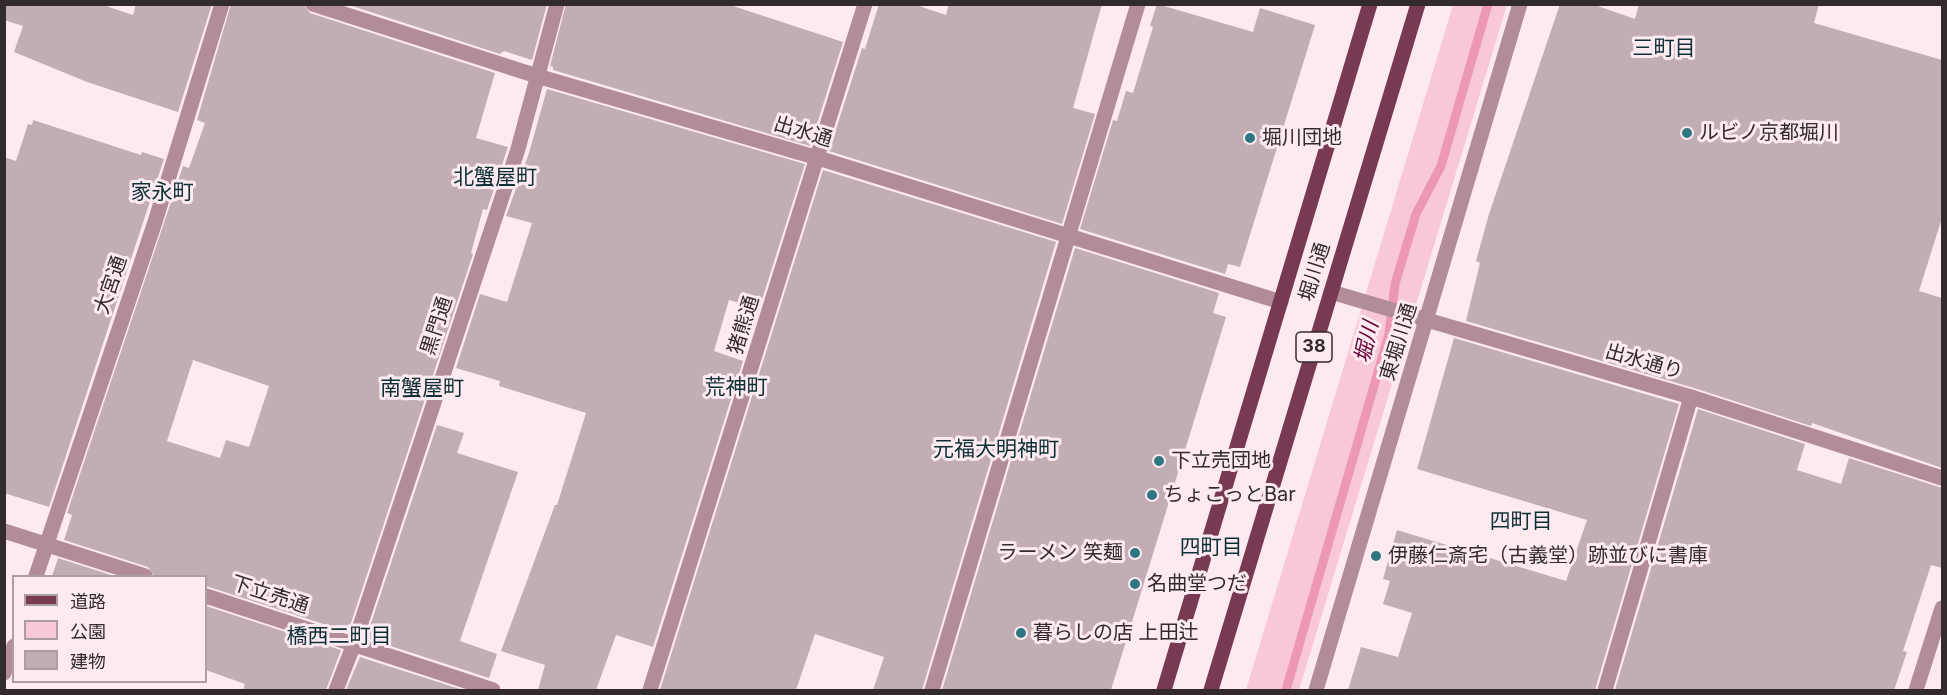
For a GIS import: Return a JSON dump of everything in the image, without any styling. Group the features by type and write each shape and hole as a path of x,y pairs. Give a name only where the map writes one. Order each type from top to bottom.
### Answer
{"main road":[{"name":"堀川通","path":"1164,690 1370,4"},
{"name":"堀川通","path":"1211,690 1418,4"}],"street":[{"name":"大宮通","path":"36,575 155,222 222,4"},
{"name":"出水通","path":"313,4 537,76 818,158 1281,302"},
{"name":"黒門通","path":"336,690 354,644 518,149 557,4"},
{"name":"猪熊通","path":"650,690 865,4"},
{"path":"932,690 1138,4"},
{"name":"東堀川通","path":"1316,690 1421,318 1520,4"},
{"name":"出水通り","path":"1331,292 1691,397 1942,478"},
{"path":"1605,690 1691,397"},
{"path":"4,531 143,575"},
{"name":"下立売通","path":"207,596 493,690"},
{"path":"1916,690 1942,608"},
{"path":"4,673 12,651"}],"green space":[{"path":"1453,5 1507,5 1299,690 1246,690"}],"building":[{"path":"4,4 100,4 133,15 136,4 212,4 178,112 87,82 14,52 23,26 4,20"},
{"path":"231,4 303,4 310,13 495,73 476,138 508,147 487,210 483,209 471,253 473,254 348,632 207,586 207,575 153,575 148,567 64,540 72,515 67,513 183,166 189,168 205,123 197,120","holes":["193,360 269,386 249,447 226,440 220,458 167,441"]},
{"path":"346,4 547,4 532,60 504,51 500,54"},
{"path":"566,4 727,4 843,42 810,146 553,70 550,66"},
{"path":"879,4 913,4 946,15 949,4 1102,4 1073,108 1095,114 1062,224 829,151 862,48 865,49"},
{"path":"1157,4 1253,32 1260,8 1315,25 1240,267 1228,264 1225,274 1080,229 1113,120 1117,121 1126,91 1133,93 1153,27 1150,26"},
{"path":"1560,4 1592,4 1635,19 1639,4 1819,4 1814,23 1942,60 1942,218 1919,291 1942,298 1942,468 1812,423 1811,426 1694,388 1466,321 1480,263 1476,261 1489,214"},
{"path":"547,89 805,164 759,309 729,300 714,351 743,361 653,647 616,635 596,690 538,690 545,665 501,651 555,505 557,505 586,413 499,386 500,381 456,368 480,294 507,302 532,223 506,216 529,153"},
{"path":"33,120 141,155 142,152 164,159 49,507 4,493 4,157 16,161 28,124 32,125"},
{"path":"823,170 1056,242 922,690 873,690 884,657 815,634 796,690 660,690"},
{"path":"1075,248 1219,293 1213,313 1226,317 1111,690 942,690"},
{"path":"1454,338 1679,404 1595,690 1348,690 1361,647 1398,657 1412,613 1383,604 1390,581 1383,579 1397,530 1566,581 1587,520 1417,469"},
{"path":"1698,409 1805,444 1797,470 1841,484 1849,458 1942,488 1942,568 1931,565 1903,651 1907,652 1894,690 1615,690"},
{"path":"437,425 464,433 457,453 518,472 460,641 497,654 489,678 366,638"},
{"path":"58,558 111,575 52,575"},
{"path":"207,606 341,650 326,690 243,690 245,684 207,670"},
{"path":"360,657 463,690 346,690"}],"waterway":[{"name":"堀川","path":"1286,690 1389,334 1395,284 1416,214 1441,166 1488,4"}],"place":[{"name":"ルビノ京都堀川","path":"1687,133"},
{"name":"堀川団地","path":"1250,138"},
{"name":"下立売団地","path":"1159,461"},
{"name":"ちょこっとBar","path":"1152,495"},
{"name":"ラーメン 笑麺","path":"1135,553"},
{"name":"伊藤仁斎宅（古義堂）跡並びに書庫","path":"1376,556"},
{"name":"名曲堂つだ","path":"1135,584"},
{"name":"暮らしの店 上田辻","path":"1021,633"}],"district":[{"name":"三町目","path":"1664,49"},
{"name":"北蟹屋町","path":"495,178"},
{"name":"家永町","path":"162,193"},
{"name":"荒神町","path":"736,388"},
{"name":"南蟹屋町","path":"422,389"},
{"name":"元福大明神町","path":"996,450"},
{"name":"四町目","path":"1521,522"},
{"name":"四町目","path":"1211,548"},
{"name":"橋西二町目","path":"339,637"}]}
